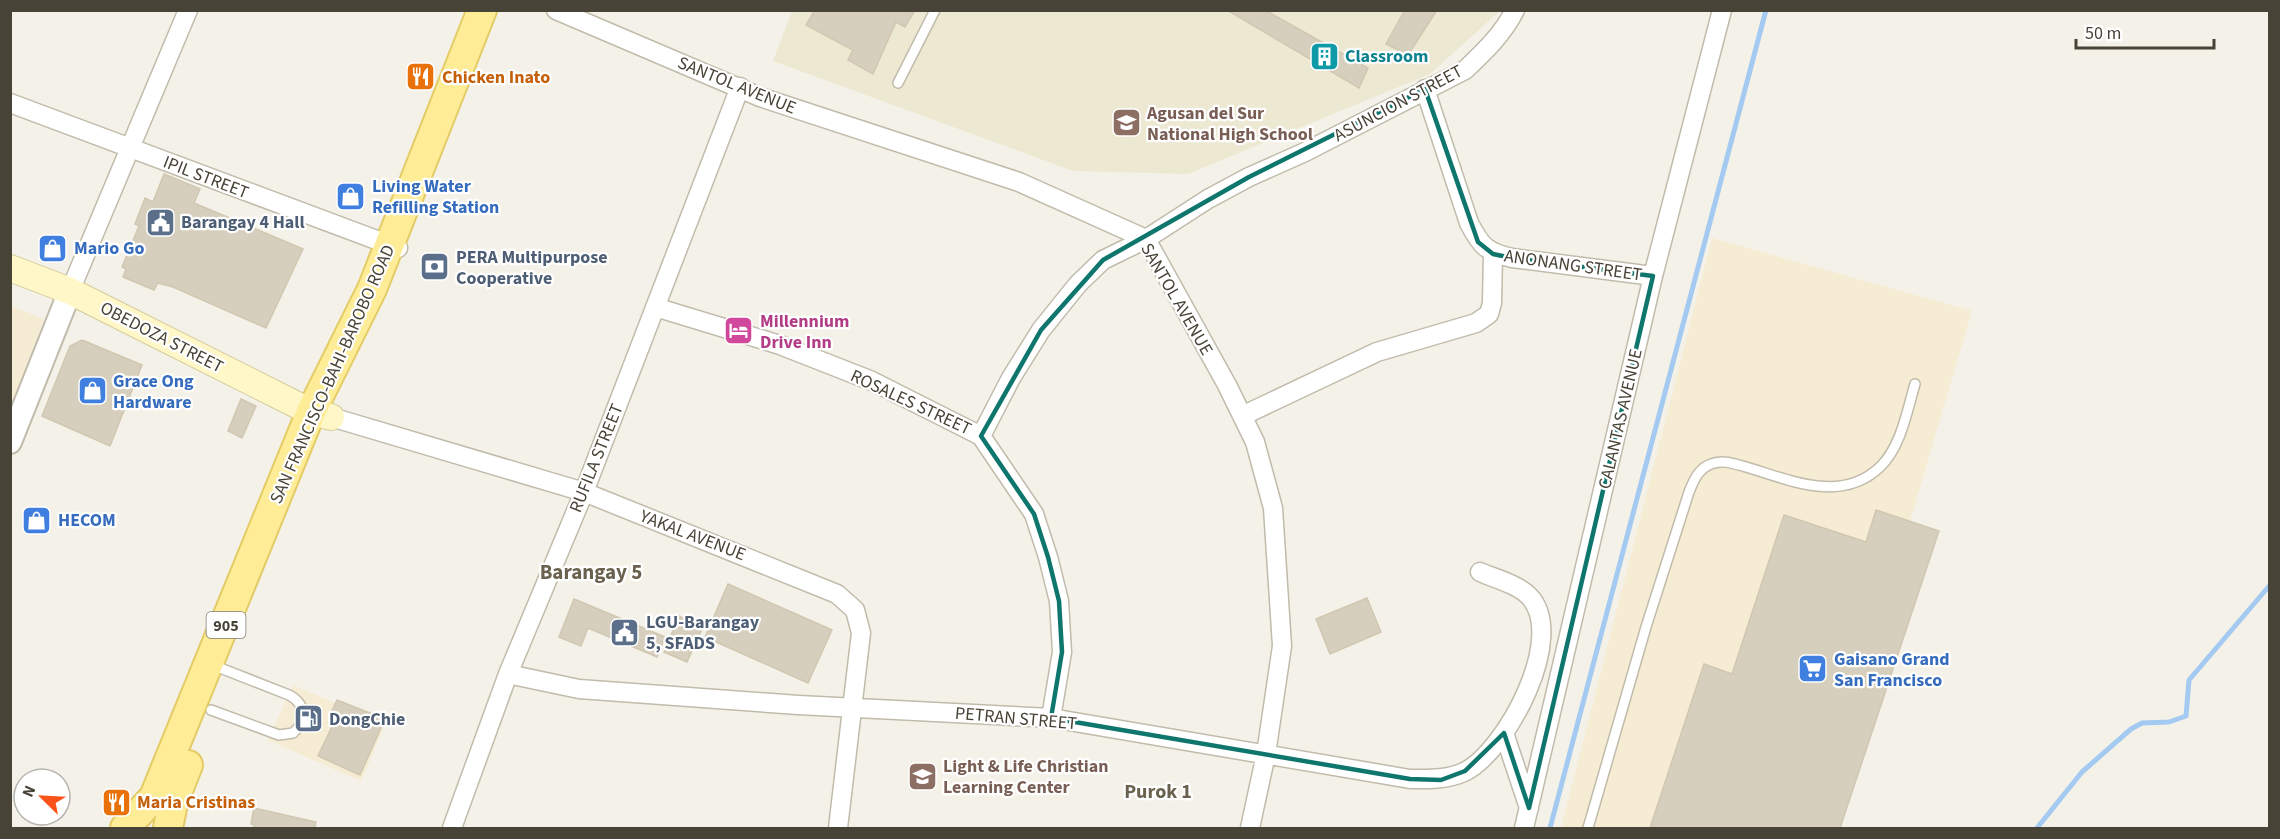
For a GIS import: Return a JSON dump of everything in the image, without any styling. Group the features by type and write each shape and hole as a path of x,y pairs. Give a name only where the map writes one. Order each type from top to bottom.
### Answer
{"main road":[{"name":"SAN FRANCISCO-BAHI-BAROBO ROAD","path":"396,247 482,10"},
{"name":"SAN FRANCISCO-BAHI-BAROBO ROAD","path":"125,828 154,797 218,667 372,289 396,247 497,10"},
{"name":"OBEDOZA STREET","path":"10,268 70,291 321,415"},
{"name":"SAN FRANCISCO-BAHI-BAROBO ROAD","path":"168,828 173,803 211,710 218,667"}],"street":[{"path":"10,442 70,291 188,10"},
{"name":"SANTOL AVENUE","path":"556,10 760,97 1019,182 1146,239 1255,442 1274,508 1282,646 1266,753 1250,828"},
{"name":"ASUNCION STREET","path":"981,436 1011,378 1041,330 1078,284 1103,260 1146,239 1239,183 1465,70 1486,50 1509,22 1515,10"},
{"name":"CALANTAS AVENUE","path":"1524,828 1653,276 1722,10"},
{"name":"RUFILA STREET","path":"452,828 508,674 584,492 740,87"},
{"name":"ANONANG STREET","path":"1425,89 1469,223 1478,242 1493,254 1653,276"},
{"name":"IPIL STREET","path":"10,103 396,247"},
{"path":"1242,416 1377,352 1476,322 1489,314 1492,303 1493,254"},
{"name":"ROSALES STREET","path":"655,307 780,345 872,381 981,436 1034,514 1059,601 1062,652 1051,718"},
{"name":"YAKAL AVENUE","path":"321,415 584,492 837,594 855,610 861,633 838,828"},
{"name":"PETRAN STREET","path":"508,674 579,688 1051,718 1410,779 1441,780 1465,771 1485,757 1504,733 1533,679 1541,638 1540,616 1529,596 1513,586 1480,572"},
{"path":"1504,733 1529,808"}],"lane":[{"path":"898,83 935,10"},
{"path":"1588,828 1646,627 1689,492 1698,473 1711,464 1726,462 1810,486 1828,488 1857,484 1881,467 1894,446 1916,384"},
{"path":"211,710 279,735 293,733 302,722 302,709 295,698 218,667"}],"highlighted area":[{"path":"1425,89 1478,242 1493,254 1512,258 1653,276 1529,808 1504,733 1465,771 1441,780 1410,779 1051,718 1062,652 1059,601 1034,514 981,436 1041,330 1103,260 1249,177"}],"shaded area":[{"name":"Agusan del Sur National High School","path":"792,11 1500,11 1430,74 1188,174 1073,171 773,61"},
{"path":"1712,238 1972,311 1910,521 1939,531 1840,828 1561,828"},
{"path":"10,306 44,319 11,405"},
{"path":"293,685 385,725 361,781 268,740"}],"building":[{"path":"815,10 915,10 905,27 896,22 873,74 848,60 853,50 806,25"},
{"name":"Classroom","path":"1227,10 1265,10 1368,68 1359,88"},
{"path":"1405,10 1437,10 1408,55 1386,44"},
{"path":"164,174 200,189 194,203 303,249 266,328 173,287 158,283 154,290 123,277 126,269 122,267 139,226 135,224 145,198 153,202"},
{"name":"Grace Ong Hardware","path":"82,340 142,365 110,446 42,416 70,346"},
{"path":"241,399 256,406 242,438 228,431"},
{"name":"Gaisano Grand San Francisco","path":"1876,510 1939,531 1840,828 1650,828 1704,664 1732,674 1784,515 1866,542"},
{"path":"728,584 832,630 808,683 705,637"},
{"path":"1367,598 1381,632 1330,654 1316,619"},
{"name":"LGU-Barangay 5, SFADS","path":"574,599 665,637 657,657 588,628 581,646 559,637"},
{"path":"679,616 703,627 687,662 664,652"},
{"path":"337,700 385,719 360,775 318,756 337,716 331,713"},
{"path":"254,808 316,822 315,828 254,828 251,824"}],"waterway":[{"path":"1550,828 1766,10"},
{"path":"2037,828 2082,772 2131,729 2142,723 2169,722 2186,716 2189,680 2270,585"}],"place":[{"name":"Classroom","path":"1324,56"},
{"name":"Chicken Inato","path":"421,77"},
{"name":"Agusan del Sur National High School","path":"1126,123"},
{"name":"Living Water Refilling Station","path":"351,196"},
{"name":"Barangay 4 Hall","path":"160,222"},
{"name":"Mario Go","path":"53,248"},
{"name":"PERA Multipurpose Cooperative","path":"435,267"},
{"name":"Millennium Drive Inn","path":"739,331"},
{"name":"Grace Ong Hardware","path":"92,391"},
{"name":"HECOM","path":"37,520"},
{"name":"LGU-Barangay 5, SFADS","path":"625,632"},
{"name":"Gaisano Grand San Francisco","path":"1813,669"},
{"name":"DongChie","path":"308,719"},
{"name":"Light & Life Christian Learning Center","path":"922,776"},
{"name":"Maria Cristinas","path":"116,802"}],"district":[{"name":"Barangay 5","path":"591,572"},
{"name":"Purok 1","path":"1158,791"}]}
